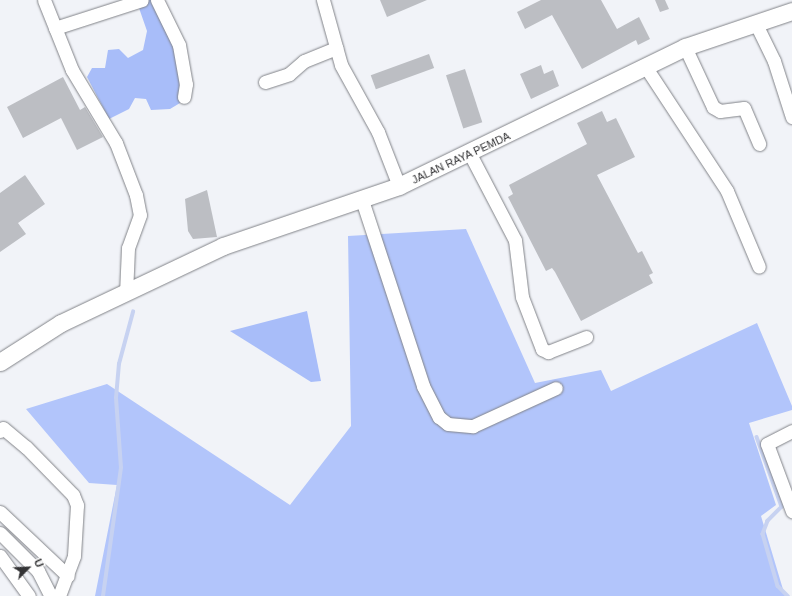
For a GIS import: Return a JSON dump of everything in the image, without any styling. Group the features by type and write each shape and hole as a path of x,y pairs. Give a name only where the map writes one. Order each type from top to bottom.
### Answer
{"main road":[{"name":"JALAN RAYA PEMDA","path":"0,362 61,323 246,237 362,200 399,186 470,154 685,47 755,22 792,11"}],"street":[{"path":"44,0 72,70 118,147 136,195 140,215 128,248 126,293"},
{"path":"55,28 142,0"},
{"path":"157,0 179,45 186,84 184,96"},
{"path":"323,0 336,48 347,78 378,132 399,186"},
{"path":"755,22 774,60 792,117"},
{"path":"685,47 713,107 720,111 744,108 759,144"},
{"path":"265,82 289,74 304,61 336,48"},
{"path":"646,66 724,186 759,267"},
{"path":"470,154 515,240 522,297 542,349 548,352 586,337"},
{"path":"362,200 423,386 439,417 448,424 473,426 556,388"},
{"path":"0,431 3,428 11,433 73,495 78,525 68,576 59,596"},
{"path":"792,431 767,444 792,511"},
{"path":"0,512 68,576"},
{"path":"0,533 38,571 51,596"},
{"path":"0,556 29,596"}],"shaded area":[{"path":"144,0 154,0 160,10 185,81 180,103 170,109 151,110 146,99 135,98 129,109 109,119 87,77 92,68 105,68 108,50 119,49 128,58 143,50 147,31 139,8"},
{"path":"466,229 535,383 601,370 611,391 757,323 792,406 792,410 749,423 776,505 761,516 785,596 95,596 117,485 89,483 26,409 107,384 290,505 351,426 348,236"},
{"path":"307,311 321,381 311,382 230,331"}],"building":[{"path":"380,0 427,0 387,17"},
{"path":"541,0 601,0 617,29 639,17 650,39 638,45 636,40 582,69 552,15 525,29 517,12"},
{"path":"655,0 665,0 669,9 660,12"},
{"path":"429,54 434,68 376,89 371,75"},
{"path":"541,65 544,74 553,70 559,86 531,99 520,74"},
{"path":"465,69 482,122 463,128 446,75"},
{"path":"63,77 80,110 85,107 103,137 77,150 61,118 23,138 7,107"},
{"path":"602,111 607,122 616,118 635,157 597,175 638,253 642,251 653,273 649,275 653,283 581,321 555,272 552,268 546,271 508,197 513,194 509,185 587,144 577,123"},
{"path":"25,175 45,204 18,223 26,234 0,252 0,193"},
{"path":"207,190 217,237 193,239 188,231 185,199"}],"waterway":[{"path":"103,596 121,468 116,398 119,364 133,312"},
{"path":"757,437 782,507 768,521 763,534 778,586 788,596"}]}
